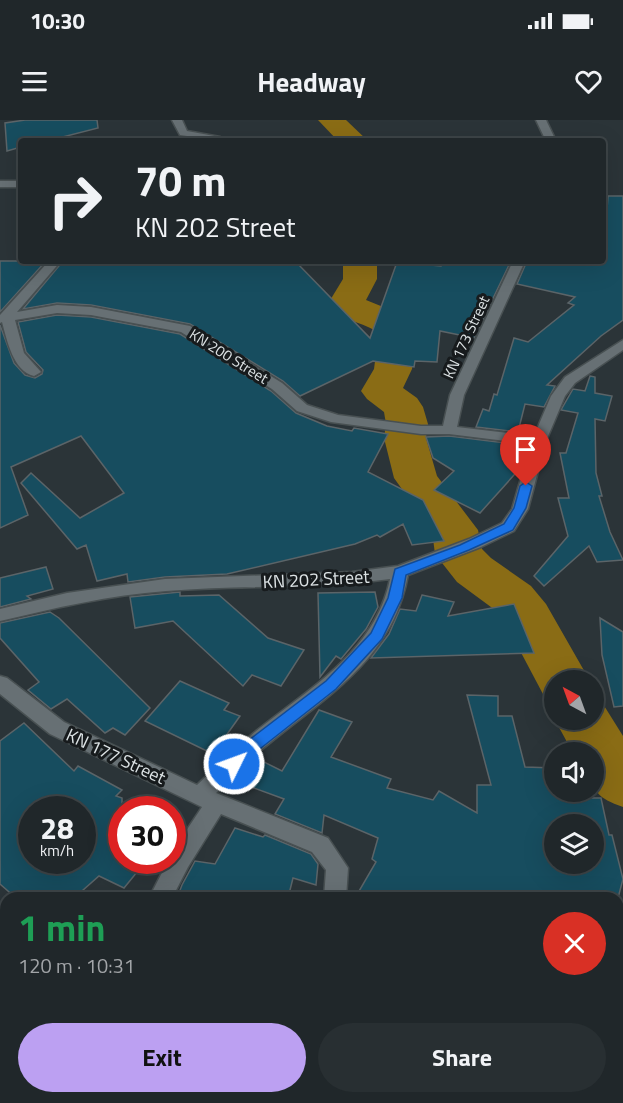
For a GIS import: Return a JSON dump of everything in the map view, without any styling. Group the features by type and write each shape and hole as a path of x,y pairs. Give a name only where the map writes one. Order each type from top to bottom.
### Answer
{"street":[{"path":"177,120 183,133 211,138"},
{"path":"541,120 550,138"},
{"path":"0,184 18,184"},
{"path":"34,372 18,354 4,317 51,264"},
{"name":"KN 173 Street","path":"449,430 457,395 518,264"},
{"name":"KN 200 Street","path":"4,317 57,309 90,311 185,329 277,386 302,408 336,419 539,441"},
{"name":"KN 202 Street","path":"0,615 67,599 165,585 351,578 400,572 465,548 508,527 520,508 539,441 558,396 570,380 623,344"},
{"path":"163,892 208,799 250,747 331,685 377,636 395,598 400,572"},
{"name":"KN 177 Street","path":"3,690 57,728 208,799 320,845 337,868 335,892"}],"building":[{"path":"25,120 97,120 98,128 59,138 18,138 18,148 7,151 5,123"},
{"path":"608,196 623,196 623,320 601,336 547,385 555,386 544,407 525,404 518,432 476,427 483,409 489,411 494,394 497,395 514,338 528,342 574,305 568,303 575,297 517,284 526,264 606,264"},
{"path":"0,261 43,264 0,312"},
{"path":"60,264 298,264 370,338 396,264 441,266 443,264 510,264 474,338 440,331 437,362 415,361 414,367 373,361 300,396 283,381 190,324 91,305 57,303 23,309"},
{"path":"57,315 91,317 180,334 271,391 296,413 327,426 388,434 368,472 423,500 444,541 412,545 403,524 380,537 377,535 355,544 227,574 165,577 128,582 127,574 97,581 86,545 77,549 21,483 31,473 80,518 124,493 81,436 11,467 28,515 0,528 0,325 14,363 25,375 35,378 42,374 43,370 26,352 18,322"},
{"path":"590,376 595,377 595,393 612,396 605,421 595,419 596,473 602,496 599,496 610,532 623,560 597,562 589,546 544,586 534,576 568,536 558,498 569,498 560,453 566,453 578,413 561,410 573,389 585,391"},
{"path":"449,436 515,444 515,447 527,449 523,465 480,513 434,490 454,471 433,458 426,437"},
{"path":"46,567 53,589 27,596 31,599 0,607 0,578"},
{"path":"180,592 180,596 219,595 268,638 304,650 281,686 252,675 243,686 173,621 135,628 130,597"},
{"path":"375,592 378,607 366,629 341,659 336,656 320,677 318,593"},
{"path":"422,595 454,602 448,616 514,604 534,653 371,658 389,634 400,609 416,611"},
{"path":"50,612 59,618 150,708 125,735 113,728 105,733 67,699 51,709 28,690 39,682 0,638 0,623"},
{"path":"600,618 623,632 623,706 614,707 602,655"},
{"path":"180,681 229,703 224,710 240,716 213,754 145,721"},
{"path":"467,695 498,696 498,716 512,716 525,767 544,768 544,802 602,802 609,835 612,835 623,879 620,892 358,892 376,862 372,859 378,838 324,815 322,833 275,814 284,799 232,780 256,758 282,771 319,710 352,722 331,757 391,779 387,788 433,800 439,791 477,813 477,785 491,785"},
{"path":"24,723 74,771 78,766 122,790 116,796 108,796 108,874 135,874 124,888 99,876 81,892 9,892 0,884 0,741"},
{"path":"235,828 263,837 265,835 311,854 318,864 316,885 293,878 290,892 179,892 195,861 215,864"}],"waterway":[{"path":"331,120 351,138"},
{"path":"360,264 360,279 347,302 357,311 390,323 403,336 396,346 393,369 381,391 403,407 407,424 405,438 416,478 455,530 459,554 474,570 513,598 528,617 557,670"},
{"path":"589,730 611,767 623,782"}],"route":[{"path":"234,764 250,747 331,685 377,636 395,598 400,572 465,548 508,527 520,508 526,486"}]}
